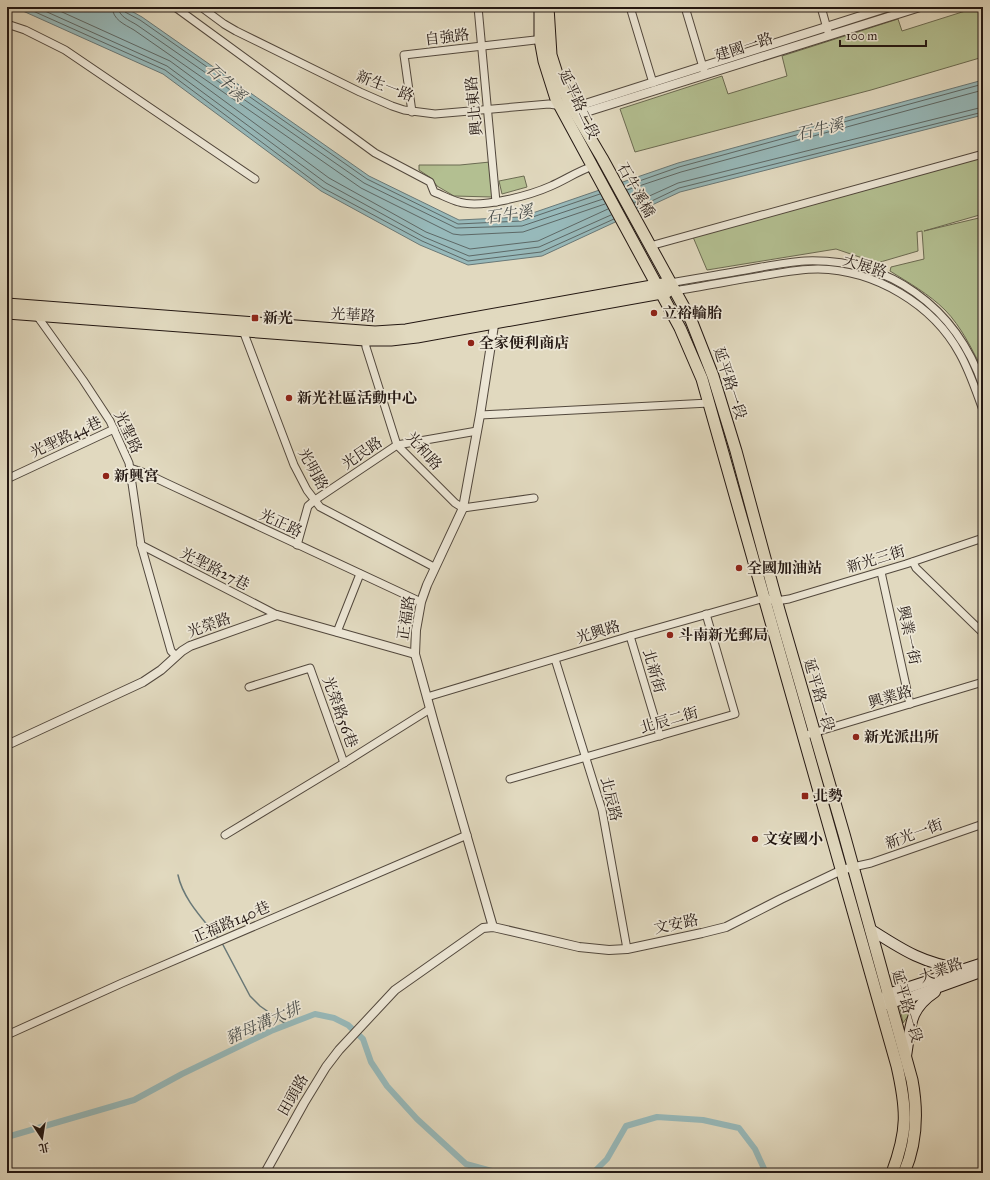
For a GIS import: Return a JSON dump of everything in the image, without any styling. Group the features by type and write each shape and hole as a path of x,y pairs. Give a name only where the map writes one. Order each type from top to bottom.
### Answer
{"main road":[{"name":"延平路二段","path":"540,7 545,39"},
{"name":"延平路二段","path":"548,7 544,61 569,107 602,158"},
{"name":"延平路二段","path":"569,107 592,165"},
{"name":"石牛溪橋","path":"602,158 648,241"},
{"name":"石牛溪橋","path":"592,165 634,241"},
{"name":"延平路一段","path":"634,241 680,328 699,372 842,870 906,1056 915,1098 910,1126 910,1159 904,1173"},
{"name":"延平路一段","path":"648,241 691,320 702,344 720,398 736,451 776,601 870,929 886,1001 905,1111 910,1126 901,1146 892,1173"},
{"name":"光華路","path":"33,310 365,336 392,340 410,338 495,318 672,287"},
{"path":"7,304 33,310"},
{"path":"7,313 33,310"},
{"path":"723,455 736,451"},
{"path":"743,526 755,522"},
{"path":"870,929 918,958 941,966 966,969"},
{"name":"大業路","path":"886,1001 983,963"},
{"name":"大業路","path":"886,1001 947,984 983,971"},
{"path":"906,1056 910,1028 914,1014 926,998 947,984"}],"street":[{"path":"175,7 375,153 430,182 434,192 460,203 496,202 509,199 549,187 592,165"},
{"name":"新生一路","path":"201,7 218,20 236,30 360,92 392,106 412,112 436,114 549,104 569,107"},
{"name":"興北東路","path":"478,7 496,202"},
{"path":"630,7 653,83"},
{"path":"685,7 704,71"},
{"path":"821,7 829,35"},
{"name":"建國一路","path":"569,107 586,112 704,71 826,26 889,7"},
{"name":"建國一路","path":"569,107 582,105 653,83 704,71 920,7"},
{"path":"7,24 25,30 65,50 255,179"},
{"name":"自強路","path":"412,112 404,55 545,39"},
{"path":"648,241 983,154"},
{"name":"大展路","path":"672,287 782,264 805,261 847,264 880,274 906,286 940,314 959,336 977,369 983,386"},
{"name":"大展路","path":"672,287 797,270 839,270 866,277 900,293 927,313 949,336 969,372 983,410"},
{"name":"光聖路","path":"33,310 110,420 129,464 141,545 171,651 176,656"},
{"name":"正福路","path":"493,927 415,654 416,630 421,602 434,567 463,508 480,415 495,318"},
{"name":"光明路","path":"242,327 294,465 307,490 320,507 434,567"},
{"name":"光和路","path":"365,336 397,445 455,503 463,508"},
{"path":"480,415 709,403"},
{"name":"光聖路44巷","path":"7,479 114,429"},
{"name":"光民路","path":"297,545 308,506 397,445 477,431"},
{"name":"光正路","path":"130,468 152,476 421,602"},
{"path":"463,508 534,498"},
{"name":"新光三街","path":"776,601 789,599 881,572 983,538"},
{"name":"光聖路27巷","path":"141,545 277,615"},
{"path":"913,562 916,568 983,633"},
{"name":"興業一街","path":"881,572 910,704"},
{"path":"337,632 360,574"},
{"name":"光興路","path":"427,697 630,636 764,598 776,601"},
{"name":"北辰二街","path":"510,779 735,714 706,614"},
{"path":"277,615 415,654"},
{"name":"光榮路","path":"7,745 143,682 161,670 182,650 190,646 277,615"},
{"name":"北新街","path":"630,636 660,736"},
{"name":"北辰路","path":"555,659 602,810 627,949"},
{"name":"光榮路56巷","path":"225,835 344,763 310,668 249,687"},
{"name":"興業路","path":"803,736 983,682"},
{"path":"344,763 430,709"},
{"name":"新光一街","path":"853,867 871,863 983,824"},
{"name":"正福路140巷","path":"7,1035 122,983 467,835"},
{"name":"文安路","path":"493,927 579,947 609,950 627,949 726,927 842,870 853,867"},
{"name":"田頭路","path":"265,1173 326,1067 352,1035 395,990 483,928 493,927"}],"green space":[{"path":"978,7 983,7 983,57 871,90 635,152 620,109 722,76 728,94 787,76 782,56 898,19 902,31"},
{"path":"983,157 983,214 924,231 983,217 983,371 971,347 951,316 926,294 890,271 891,267 924,259 922,231 917,232 918,251 877,263 836,249 707,270 693,237"},
{"path":"490,162 492,197 454,196 437,186 431,178 419,170 419,165 460,165"},
{"path":"524,176 527,187 502,194 499,181"},
{"path":"922,997 903,1023 899,1004"}],"water":[{"name":"石牛溪","path":"14,7 124,7 142,17 369,176 459,220 521,217 678,163 983,80 983,115 680,192 542,256 468,265 420,245 321,191 163,74"}],"waterway":[{"path":"178,875 184,892 189,900 218,938"},
{"path":"222,943 250,996 260,1006 287,1025"},
{"name":"豬母溝大排","path":"7,1137 134,1100 182,1074 271,1031 315,1014 334,1018 348,1025 363,1039 371,1062 387,1086 417,1119 466,1164 499,1173"},
{"name":"豬母溝大排","path":"593,1173 607,1159 626,1126 657,1117 703,1120 739,1128 755,1149 766,1173"}],"place":[{"name":"立裕輪胎","path":"654,313"},
{"name":"新光","path":"255,318"},
{"name":"全家便利商店","path":"471,343"},
{"name":"新光社區活動中心","path":"289,398"},
{"name":"新興宮","path":"106,476"},
{"name":"全國加油站","path":"739,568"},
{"name":"斗南新光郵局","path":"670,635"},
{"name":"新光派出所","path":"856,737"},
{"name":"北勢","path":"805,796"},
{"name":"文安國小","path":"755,839"}]}
